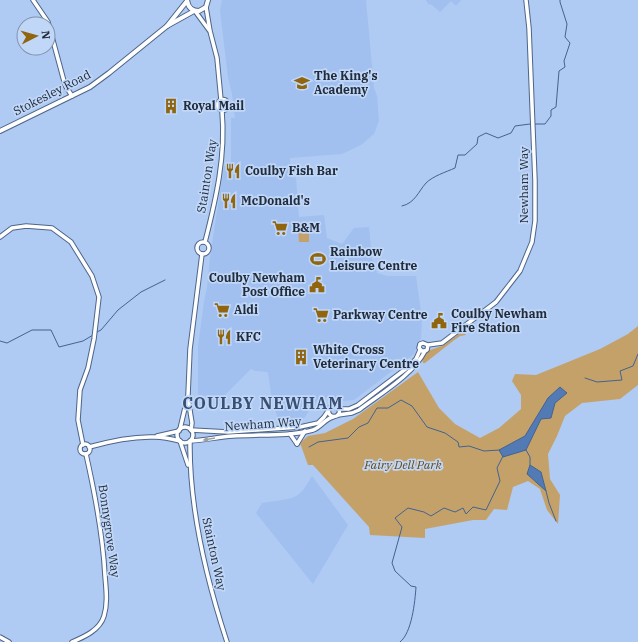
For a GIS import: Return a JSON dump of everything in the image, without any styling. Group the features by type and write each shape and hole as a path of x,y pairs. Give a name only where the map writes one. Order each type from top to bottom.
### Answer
{"main road":[{"path":"167,26 187,1 191,9 195,11"},
{"path":"167,26 195,11 199,11 206,7 208,1"},
{"name":"Stokesley Road","path":"0,131 90,87 167,26"}],"street":[{"path":"33,0 51,29 65,85 72,96"},
{"name":"Newham Way","path":"191,430 228,432 300,427 318,423 324,417 331,405 335,405 339,409 349,409 358,405 407,368 416,359 421,343 426,343 428,345 442,343 496,302 520,271 532,242 535,221 533,119 529,28 526,0"},
{"name":"Stainton Way","path":"206,7 217,58 222,100"},
{"name":"Stainton Way","path":"195,11 210,31"},
{"name":"Stainton Way","path":"205,242 220,175 224,129 222,111 219,110 217,106 218,102 222,100"},
{"name":"Stainton Way","path":"222,100 226,101 228,104 227,109 222,111"},
{"path":"0,237 12,228 26,226 52,228 70,242 92,276 99,298 94,328 94,339 88,368 80,390 78,420 83,444 80,447 82,454 86,454 90,450 89,447"},
{"path":"156,437 185,443 190,441 193,437 188,395 190,349 202,254 199,252 198,248 199,244 205,242 209,245 209,250 207,253 202,254"},
{"name":"Newham Way","path":"190,441 232,436 290,434 320,427 333,416 352,413 359,410 410,371 421,360 425,351 427,350 428,345"},
{"path":"420,350 425,351"},
{"path":"180,441 178,437 179,430 188,395"},
{"path":"338,415 339,409"},
{"path":"328,411 329,414 333,416"},
{"path":"83,444 86,444 89,447 121,440 156,437 184,427 191,430"},
{"path":"290,434 297,444 305,431"},
{"name":"Stainton Way","path":"180,441 189,468"},
{"name":"Stainton Way","path":"190,441 189,468 195,511 205,563 216,608 227,642"},
{"name":"Bonnygrove Way","path":"72,642 87,635 95,629 104,616 106,604 104,551 98,511 86,454"},
{"path":"0,637 9,642"}],"shaded area":[{"path":"222,0 366,0 374,88 377,96 379,121 374,134 361,145 342,154 290,158 291,177 296,178 299,217 324,215 327,238 342,244 354,228 369,227 372,259 377,273 387,276 416,276 422,319 421,338 414,354 354,400 344,401 329,397 318,399 304,418 278,420 267,372 255,371 251,369 219,401 215,397 198,395 198,347 204,301 224,166 231,165 231,118 235,118 228,78 220,10"},
{"path":"426,0 461,0 457,5 451,1 440,12 432,5 428,4"},
{"path":"560,387 567,393 555,403 551,418 541,419 526,450 503,457 499,450 525,436 548,398"},
{"path":"530,465 541,472 546,491 527,474"},
{"path":"312,476 348,525 313,584 256,513 262,503 292,498 298,495 304,489"}],"green space":[{"path":"298,228 302,228 303,233 309,232 309,242 299,242"},
{"name":"Fairy Dell Park","path":"638,326 638,385 620,399 582,403 565,416 548,454 550,479 560,495 558,524 547,510 540,489 528,481 513,487 507,510 494,509 486,520 473,520 425,529 425,538 370,535 369,527 313,465 308,465 300,443 308,436 325,433 353,419 418,372 439,408 455,424 480,438 499,428 521,409 521,395 512,381 515,374 536,375 600,349 628,334"},
{"path":"464,333 466,335 460,336 423,363 422,359 427,351 442,346 459,334"}],"waterway":[{"path":"534,124 545,124 551,116 551,110 556,107 559,71 565,67 564,61 570,43 565,37 567,24 560,0"},
{"path":"402,206 413,200 426,183 432,178 455,168 458,155 465,155 477,144 478,137 486,133 498,138 511,133 515,126 530,124"},
{"path":"97,332 101,330 118,310 141,292 165,280"},
{"path":"0,341 7,343 32,330 51,330 59,347 83,341 93,335"},
{"path":"585,378 597,382 622,380 620,371 633,366 638,354"},
{"path":"309,447 318,442 348,438 359,427 368,423 377,408 388,408 401,400 412,406 427,427 445,433 458,442 459,447 469,446 484,451 500,450"},
{"path":"526,450 530,457 530,465"},
{"path":"400,642 404,638 410,624 414,608 416,587 411,586 395,571 392,563 402,527 395,518 408,508 424,512 431,516 444,508 455,512 463,508 466,514 473,507 486,510 500,481 497,468 503,456"},
{"path":"546,491 556,521"}],"place":[{"name":"The King's Academy","path":"302,83"},
{"name":"Royal Mail","path":"171,106"},
{"name":"Coulby Fish Bar","path":"233,171"},
{"name":"McDonald's","path":"229,201"},
{"name":"B&M","path":"280,228"},
{"name":"Rainbow Leisure Centre","path":"318,259"},
{"name":"Coulby Newham Post Office","path":"317,285"},
{"name":"Aldi","path":"222,310"},
{"name":"Parkway Centre","path":"321,315"},
{"name":"Coulby Newham Fire Station","path":"439,321"},
{"name":"KFC","path":"224,337"},
{"name":"White Cross Veterinary Centre","path":"301,357"}],"district":[{"name":"COULBY NEWHAM","path":"263,403"}]}
